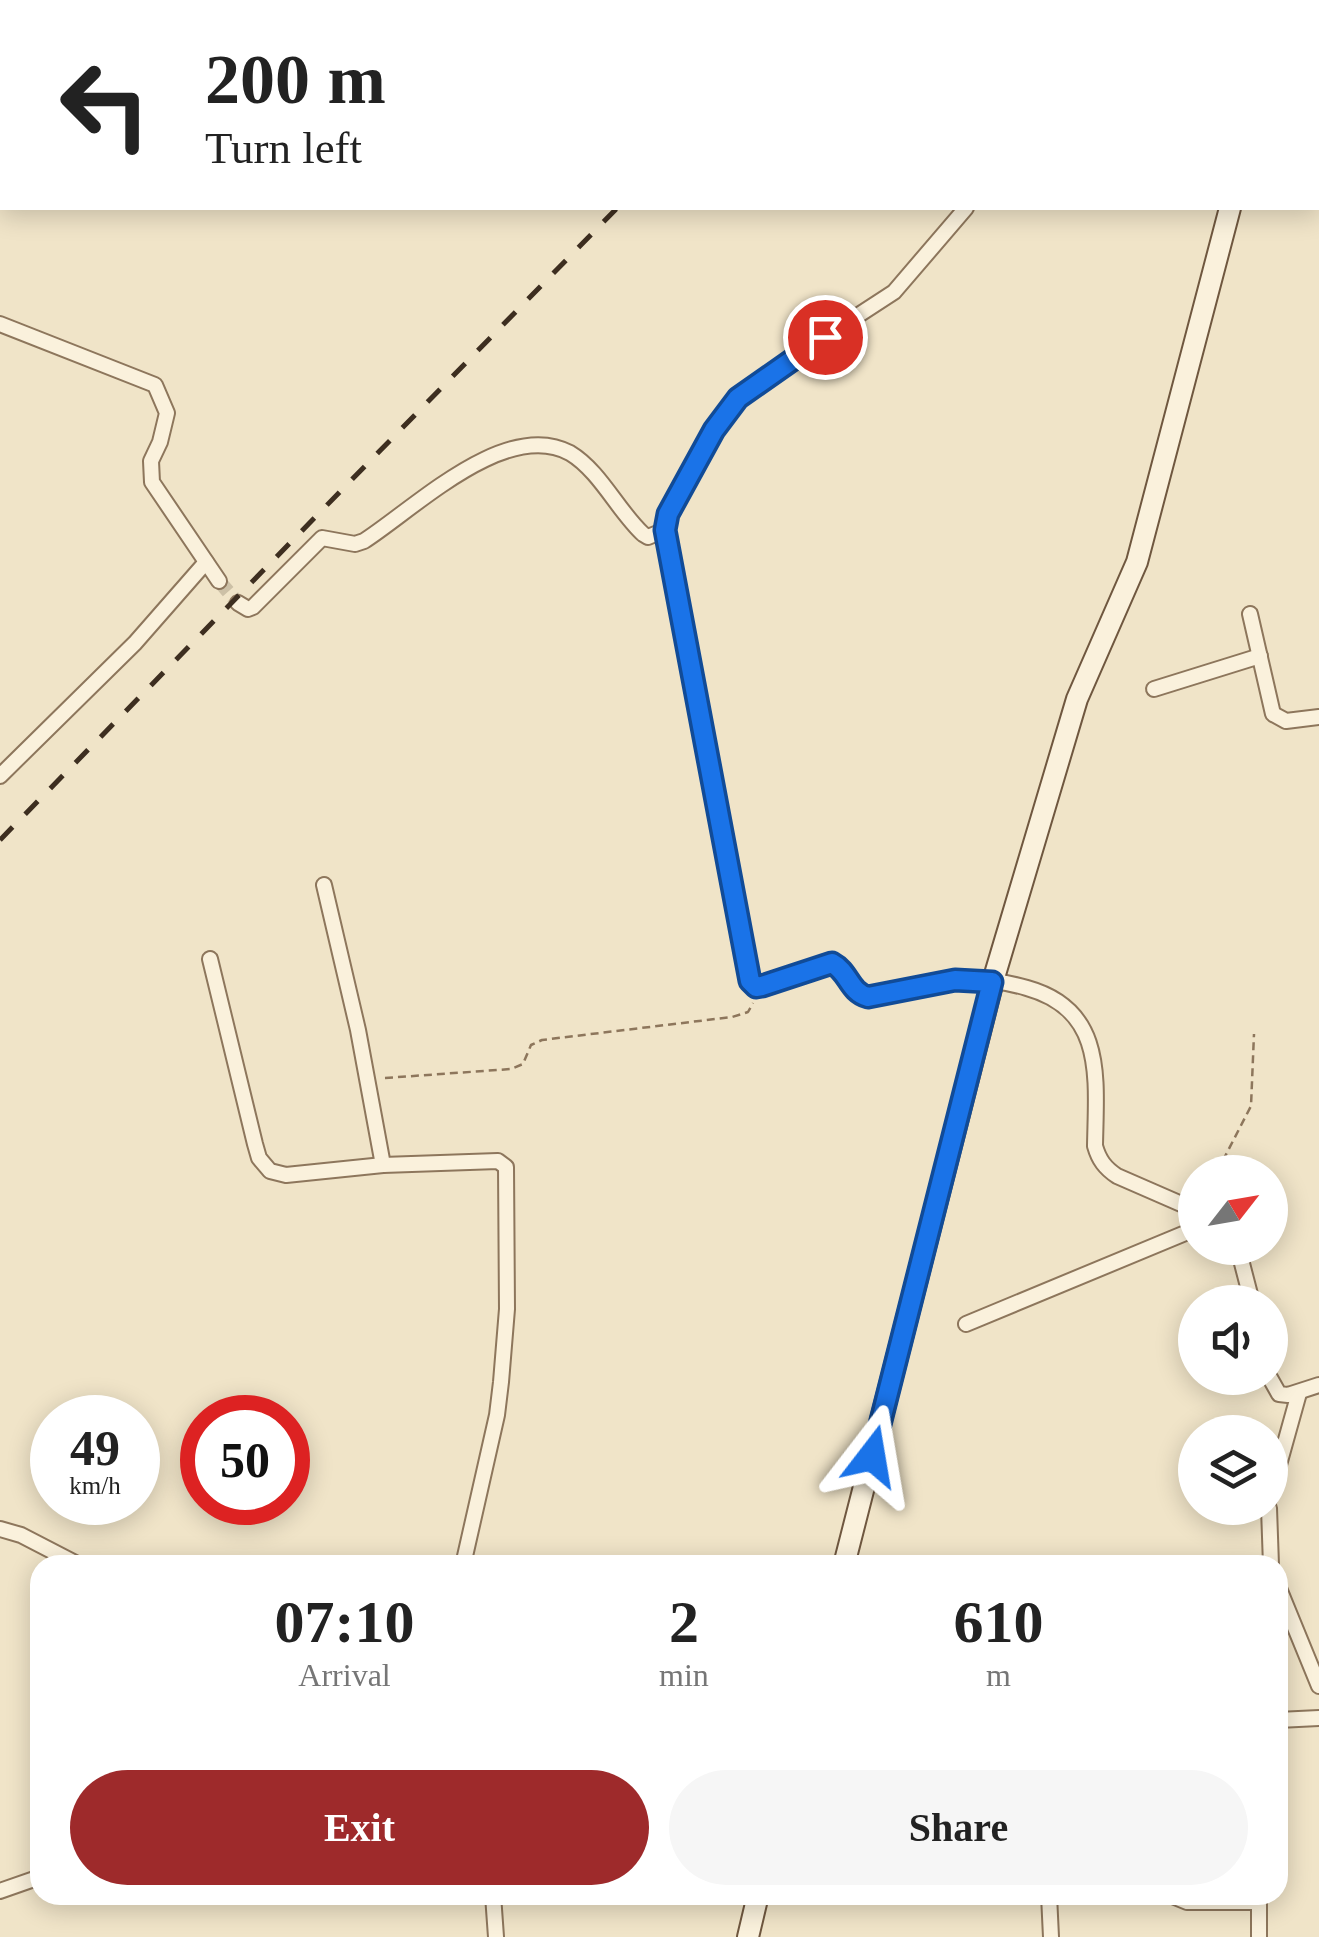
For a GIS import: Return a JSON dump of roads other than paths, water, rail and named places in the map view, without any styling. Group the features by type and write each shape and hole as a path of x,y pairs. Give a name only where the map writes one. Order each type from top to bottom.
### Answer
{"main road":[{"path":"847,1555 992,982 1078,698 1136,562 1229,210"},
{"path":"748,1937 756,1905"}],"street":[{"path":"964,210 894,292 738,398 714,430 668,514 665,530 747,973 756,987 832,963 859,994 868,997 955,980 992,982 1046,993 1078,1017 1088,1035 1098,1158 1117,1176 1178,1203"},
{"path":"0,324 154,385 167,413 151,461 152,482 218,581"},
{"path":"238,603 248,609 253,607 322,538 355,544 364,541 470,465 531,447 550,447 570,454 648,538 665,530"},
{"path":"0,776 135,643 206,562"},
{"path":"1250,614 1273,714 1286,721 1319,717"},
{"path":"1154,689 1260,656"},
{"path":"324,886 368,1079 383,1165"},
{"path":"210,959 254,1144 270,1171 286,1175 383,1165 498,1161 507,1170 507,1309 501,1382 465,1555"},
{"path":"966,1324 1178,1235"},
{"path":"1288,1393 1319,1384"},
{"path":"1288,1432 1299,1392"},
{"path":"1270,1525 1271,1555"},
{"path":"0,1529 31,1539 61,1555"},
{"path":"1288,1610 1319,1686"},
{"path":"1288,1720 1319,1718"},
{"path":"0,1891 30,1881"},
{"path":"493,1905 496,1937"},
{"path":"1049,1905 1051,1937"},
{"path":"1259,1905 1259,1937"}],"tunnel":[{"path":"219,581 238,603"}],"railway":[{"path":"0,840 615,210"}]}
